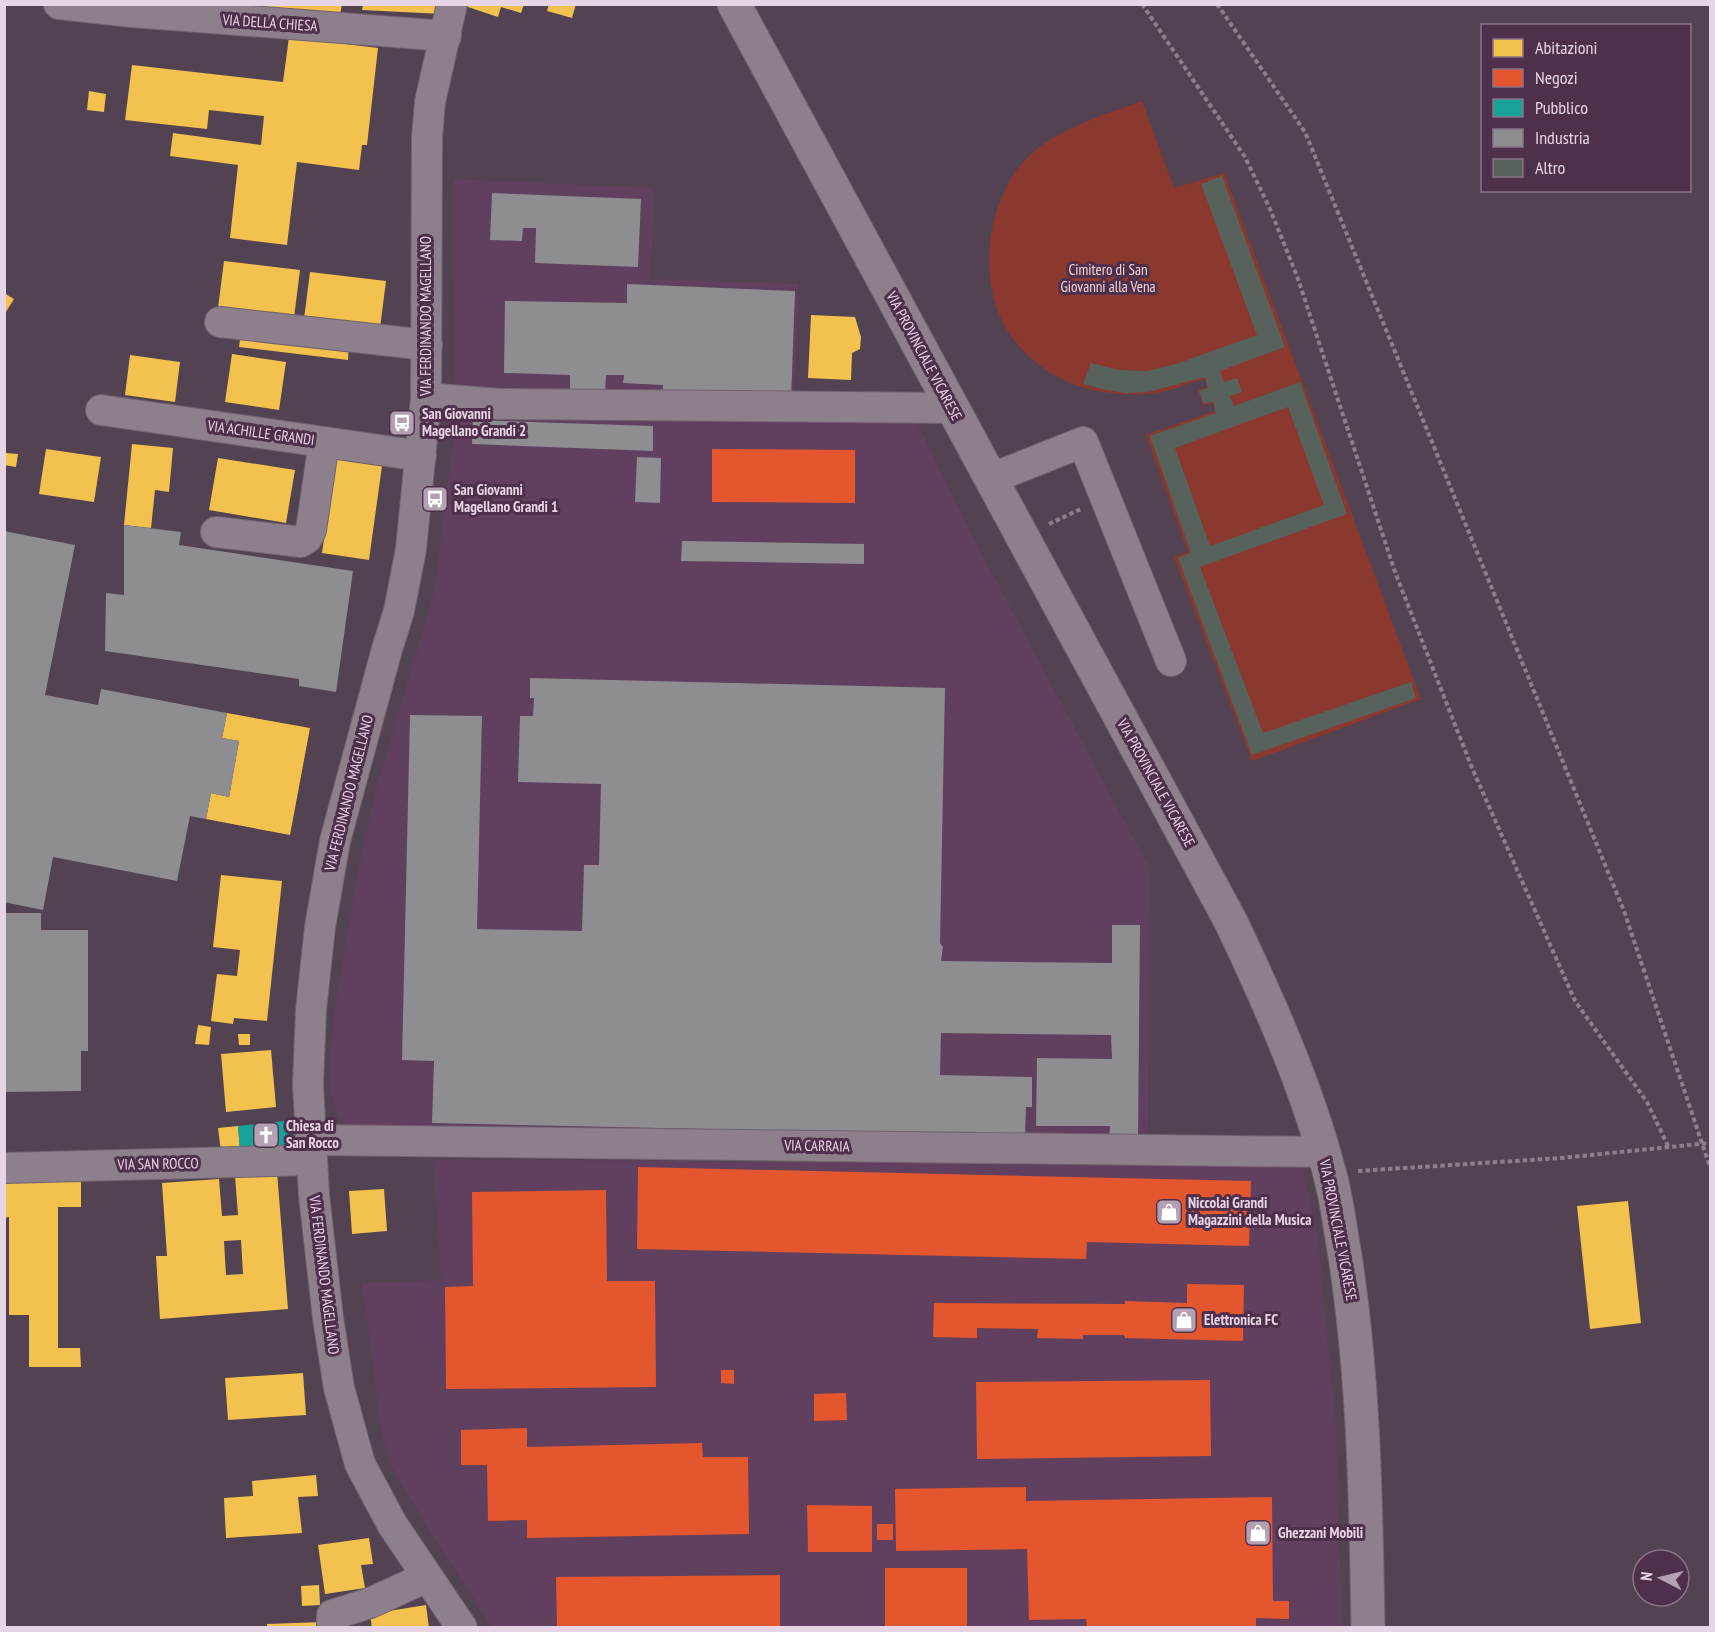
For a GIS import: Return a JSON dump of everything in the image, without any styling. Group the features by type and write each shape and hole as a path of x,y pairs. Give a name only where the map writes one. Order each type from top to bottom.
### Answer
{"main road":[{"name":"VIA PROVINCIALE VICARESE","path":"734,4 1021,537 1232,922 1290,1055 1327,1163 1352,1304 1358,1353 1366,1519 1368,1628"}],"street":[{"name":"VIA FERDINANDO MAGELLANO","path":"452,4 430,102 427,137 426,398 411,549 399,611 383,661 335,841 320,927 311,1010 308,1084 310,1150 328,1318 339,1388 360,1464 392,1524 462,1628"},
{"name":"VIA DELLA CHIESA","path":"78,5 132,12 446,36"},
{"path":"220,322 427,345"},
{"path":"426,398 499,404 952,408"},
{"name":"VIA ACHILLE GRANDI","path":"101,410 421,456"},
{"path":"216,532 300,542 307,538 324,442"},
{"path":"990,479 1083,442 1171,661"},
{"name":"VIA CARRAIA","path":"310,1150 1327,1163"},
{"name":"VIA SAN ROCCO","path":"4,1168 310,1150"},
{"path":"332,1628 332,1615 370,1603 427,1578"}],"path":[{"path":"1142,4 1245,157 1270,209 1297,276 1395,572 1472,768 1575,1001 1647,1102 1669,1148"},
{"path":"1217,4 1305,132 1624,911 1710,1167"},
{"path":"1021,537 1105,498"},
{"path":"1327,1163 1561,1158 1710,1143"}],"shaded area":[{"path":"454,179 654,188 651,279 799,284 794,416 915,418 976,543 1149,867 1148,1144 348,1125 339,1118 330,1093 331,1051 334,1016 356,881 376,789 434,593 455,425"},
{"path":"433,1160 1157,1162 1303,1166 1319,1247 1336,1429 1342,1627 492,1627 392,1468 381,1429 362,1283 441,1280"}],"green space":[{"name":"Cimitero di San Giovanni alla Vena","path":"1142,101 1174,188 1224,173 1421,699 1252,761 1174,557 1188,552 1146,435 1215,411 1212,403 1203,406 1198,390 1208,387 1205,379 1166,391 1134,394 1102,392 1070,383 1039,365 1014,340 997,309 991,285 989,259 991,233 1007,185 1021,165 1038,148 1062,133"}],"building: Abitazioni":[{"path":"261,4 342,4 340,15 261,6"},
{"path":"459,4 524,4 521,13 501,7 498,17"},
{"path":"549,4 576,4 572,18 547,11"},
{"path":"363,5 444,5 442,14 362,10"},
{"path":"289,37 378,48 367,145 362,145 359,170 297,162 287,245 230,238 238,165 170,156 173,133 261,145 264,116 209,110 207,129 125,120 132,65 283,82"},
{"path":"89,91 106,94 104,112 87,110"},
{"path":"224,261 300,270 294,318 218,308"},
{"path":"310,272 386,281 380,328 304,319"},
{"path":"4,293 14,299 4,315"},
{"path":"811,315 855,317 861,337 860,349 852,353 851,380 808,378"},
{"path":"241,332 349,345 348,360 239,347"},
{"path":"232,354 286,362 279,410 225,402"},
{"path":"130,355 180,362 175,402 125,395"},
{"path":"132,444 173,448 169,492 155,490 151,528 124,525"},
{"path":"46,449 101,457 94,502 39,494"},
{"path":"6,453 18,454 16,467 4,465"},
{"path":"218,458 295,470 286,523 209,510"},
{"path":"336,459 382,466 369,560 322,553"},
{"path":"227,713 310,728 290,835 206,819 211,793 229,797 239,741 222,738"},
{"path":"221,875 282,881 267,1021 234,1018 233,1024 211,1021 217,974 237,976 240,950 213,947"},
{"path":"198,1025 211,1027 209,1045 195,1044"},
{"path":"238,1034 250,1034 250,1045 239,1045"},
{"path":"271,1050 276,1107 226,1112 221,1054"},
{"path":"238,1126 240,1150 221,1152 218,1128"},
{"path":"277,1172 288,1309 160,1319 156,1256 167,1256 162,1183 219,1179 222,1216 238,1215 235,1175","holes":["241,1240 243,1274 226,1275 224,1241"]},
{"path":"81,1179 81,1207 58,1207 58,1348 80,1348 81,1367 29,1367 29,1315 9,1315 9,1217 4,1218 4,1181"},
{"path":"384,1189 387,1231 352,1234 349,1191"},
{"path":"1628,1201 1641,1323 1590,1329 1577,1206"},
{"path":"303,1373 306,1415 228,1420 225,1378"},
{"path":"316,1475 318,1496 298,1497 302,1533 226,1538 224,1498 253,1496 252,1481"},
{"path":"369,1538 373,1564 361,1565 365,1588 325,1594 318,1545"},
{"path":"319,1585 320,1605 302,1606 301,1586"},
{"path":"426,1605 429,1628 372,1628 370,1614"},
{"path":"323,1622 323,1628 267,1628 267,1624"}],"building: Negozi":[{"path":"712,449 855,450 855,503 712,502"},
{"path":"638,1167 1251,1181 1249,1246 1087,1242 1086,1259 637,1249"},
{"path":"606,1190 607,1281 655,1281 656,1387 446,1389 445,1287 473,1286 472,1192"},
{"path":"1187,1284 1244,1285 1243,1341 1125,1338 1124,1335 1083,1335 1083,1339 1037,1338 1038,1329 977,1328 977,1338 933,1337 934,1303 1125,1304 1125,1301 1187,1303"},
{"path":"721,1370 734,1370 734,1384 721,1383"},
{"path":"1210,1380 1211,1456 977,1459 976,1382"},
{"path":"846,1393 847,1420 814,1421 814,1394"},
{"path":"527,1428 527,1447 702,1443 703,1457 748,1457 749,1534 527,1538 527,1520 488,1521 487,1465 461,1465 461,1430"},
{"path":"1026,1487 1026,1501 1272,1497 1273,1601 1289,1601 1289,1619 1256,1618 1256,1628 1087,1628 1086,1619 1029,1620 1027,1549 896,1551 895,1489"},
{"path":"807,1505 872,1506 872,1552 808,1552"},
{"path":"877,1524 893,1524 893,1540 877,1540"},
{"path":"885,1568 967,1568 967,1628 885,1628"},
{"path":"780,1575 780,1627 557,1628 556,1577"}],"building: Pubblico":[{"name":"Chiesa di San Rocco","path":"293,1120 295,1145 240,1150 238,1126"}],"building: Industria":[{"path":"492,193 641,199 638,267 535,263 536,228 523,228 522,241 490,240"},
{"path":"627,284 795,291 791,400 663,395 663,385 623,383 624,375 606,375 605,393 570,393 570,375 504,373 505,301 627,303"},
{"path":"473,420 653,426 653,451 472,444"},
{"path":"637,457 661,458 660,503 635,502"},
{"path":"124,525 181,532 179,545 353,571 336,692 299,686 299,679 105,651 106,593 124,595"},
{"path":"4,531 75,545 45,695 98,705 101,689 227,713 222,738 239,741 229,797 211,793 206,819 190,816 177,881 53,857 43,910 4,902"},
{"path":"682,541 864,544 864,564 681,561"},
{"path":"530,678 945,688 941,961 1112,963 1112,925 1140,925 1138,1139 1109,1139 1110,1126 1036,1126 1037,1058 1112,1059 1111,1035 941,1033 940,1075 1032,1077 1032,1107 1026,1107 1025,1136 432,1123 434,1061 402,1060 410,715 482,716 477,929 582,931 584,865 599,865 601,784 518,782 520,716 533,716 534,698 530,698"},
{"path":"4,913 41,913 41,930 88,930 88,1051 81,1051 81,1091 4,1092"}],"building: Altro":[{"path":"1222,176 1285,347 1220,371 1224,382 1237,378 1242,392 1230,396 1234,406 1300,382 1347,514 1200,567 1263,733 1411,682 1416,698 1252,755 1178,558 1191,553 1150,436 1216,413 1213,401 1204,404 1199,391 1208,388 1205,377 1148,392 1126,393 1083,384 1091,363 1119,370 1147,371 1176,364 1257,335 1201,184","holes":["1288,407 1324,505 1210,546 1175,448"]}],"place":[{"name":"San Giovanni Magellano Grandi 2","path":"402,423"},
{"name":"San Giovanni Magellano Grandi 1","path":"435,499"},
{"name":"Chiesa di San Rocco","path":"266,1135"},
{"name":"Niccolai Grandi Magazzini della Musica","path":"1169,1212"},
{"name":"Elettronica FC","path":"1184,1320"},
{"name":"Ghezzani Mobili","path":"1258,1533"}]}
